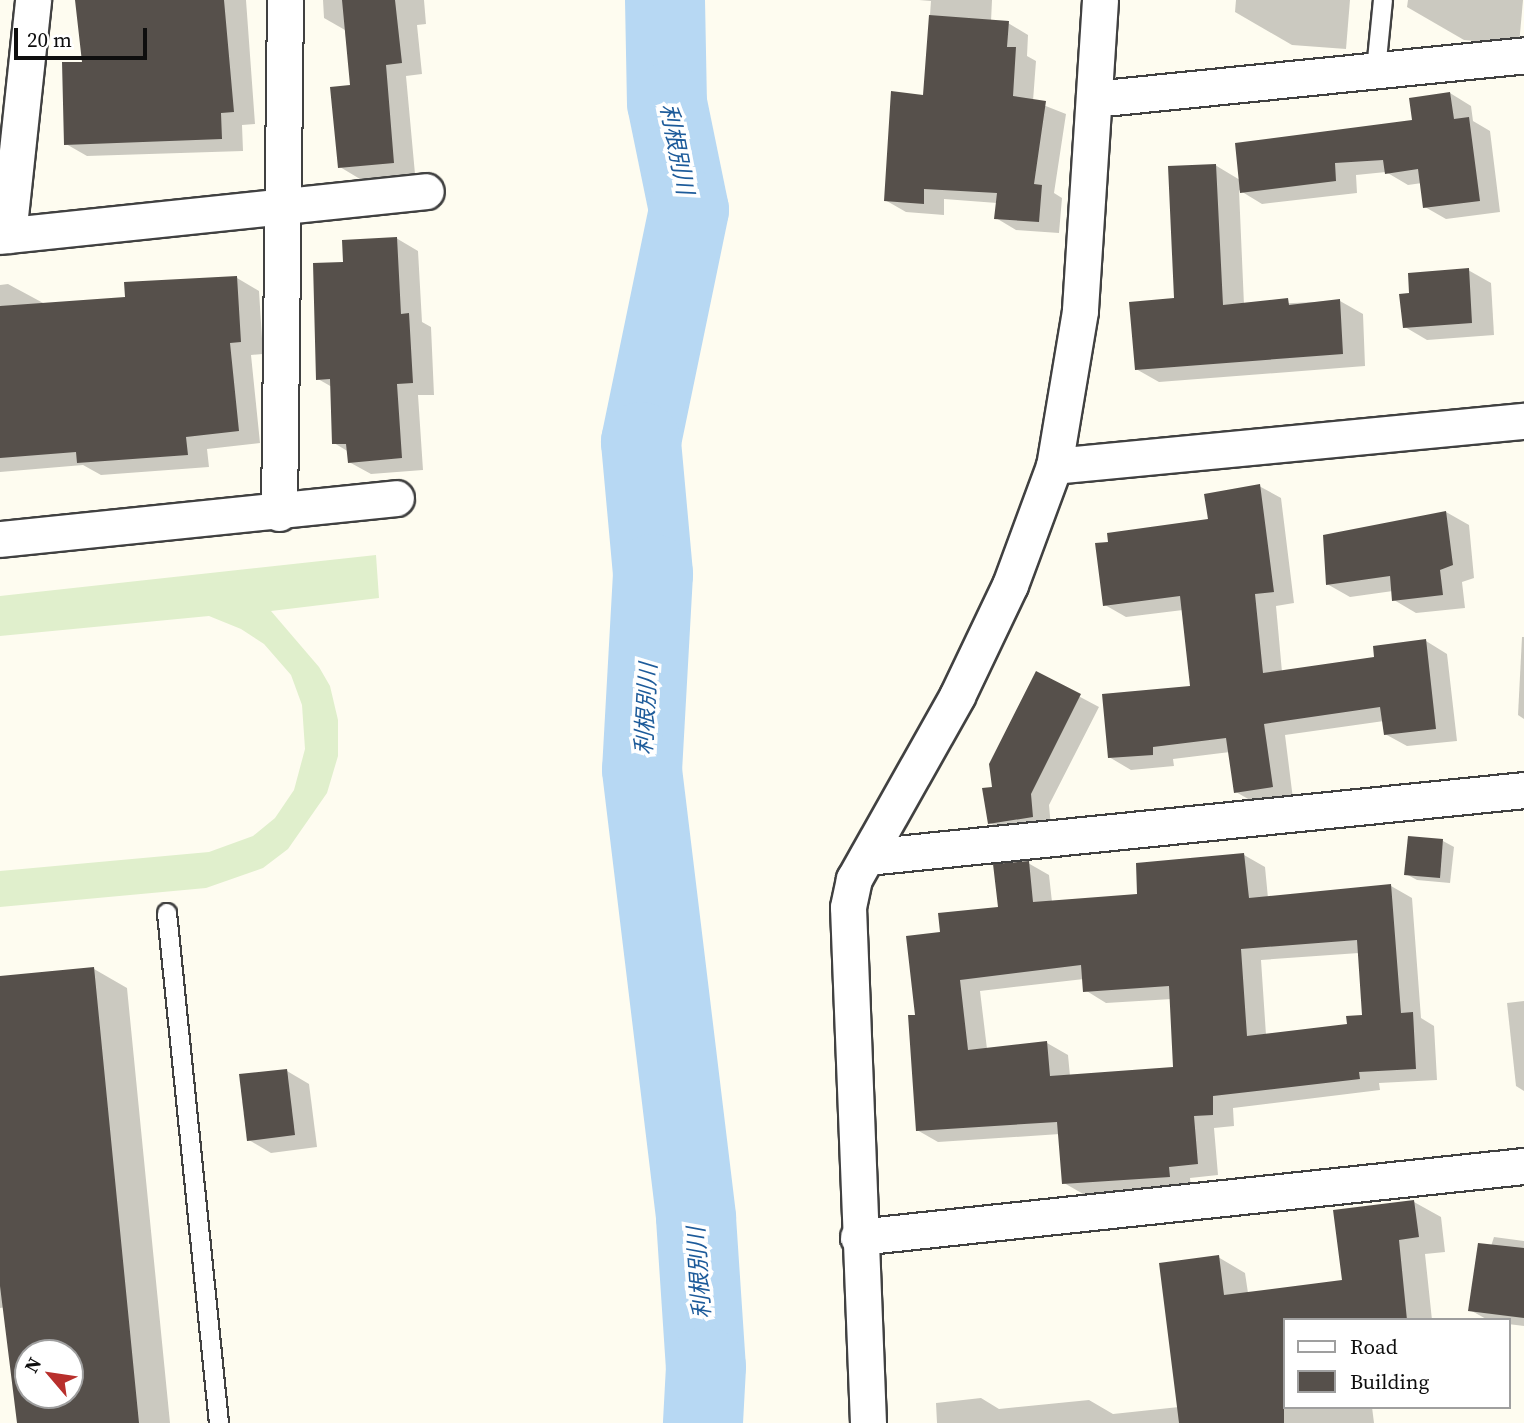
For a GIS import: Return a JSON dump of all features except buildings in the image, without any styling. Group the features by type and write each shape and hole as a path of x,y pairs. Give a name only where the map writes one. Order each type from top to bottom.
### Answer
{"street":[{"path":"33,0 4,236 426,191"},
{"path":"279,513 285,0"},
{"path":"868,1423 858,1237 848,907 853,878 969,672 1010,585 1054,466 1080,311 1100,0"},
{"path":"1094,99 1524,55"},
{"path":"1054,466 1524,421"},
{"path":"0,539 279,513 396,498"},
{"path":"867,857 1524,790"},
{"path":"858,1237 1524,1166"}],"lane":[{"path":"1376,71 1382,0"},
{"path":"167,913 219,1423"}],"green space":[{"path":"376,555 379,598 271,611 319,667 330,686 338,720 338,756 327,793 288,849 263,868 206,888 0,907 0,871 209,852 253,836 275,818 294,790 305,749 302,705 291,675 264,644 241,629 209,616 0,636 0,596"}],"waterway":[{"name":"利根別川","path":"665,0 667,103 689,210 641,442 653,574 642,770 696,1218 706,1367 703,1423"}]}
